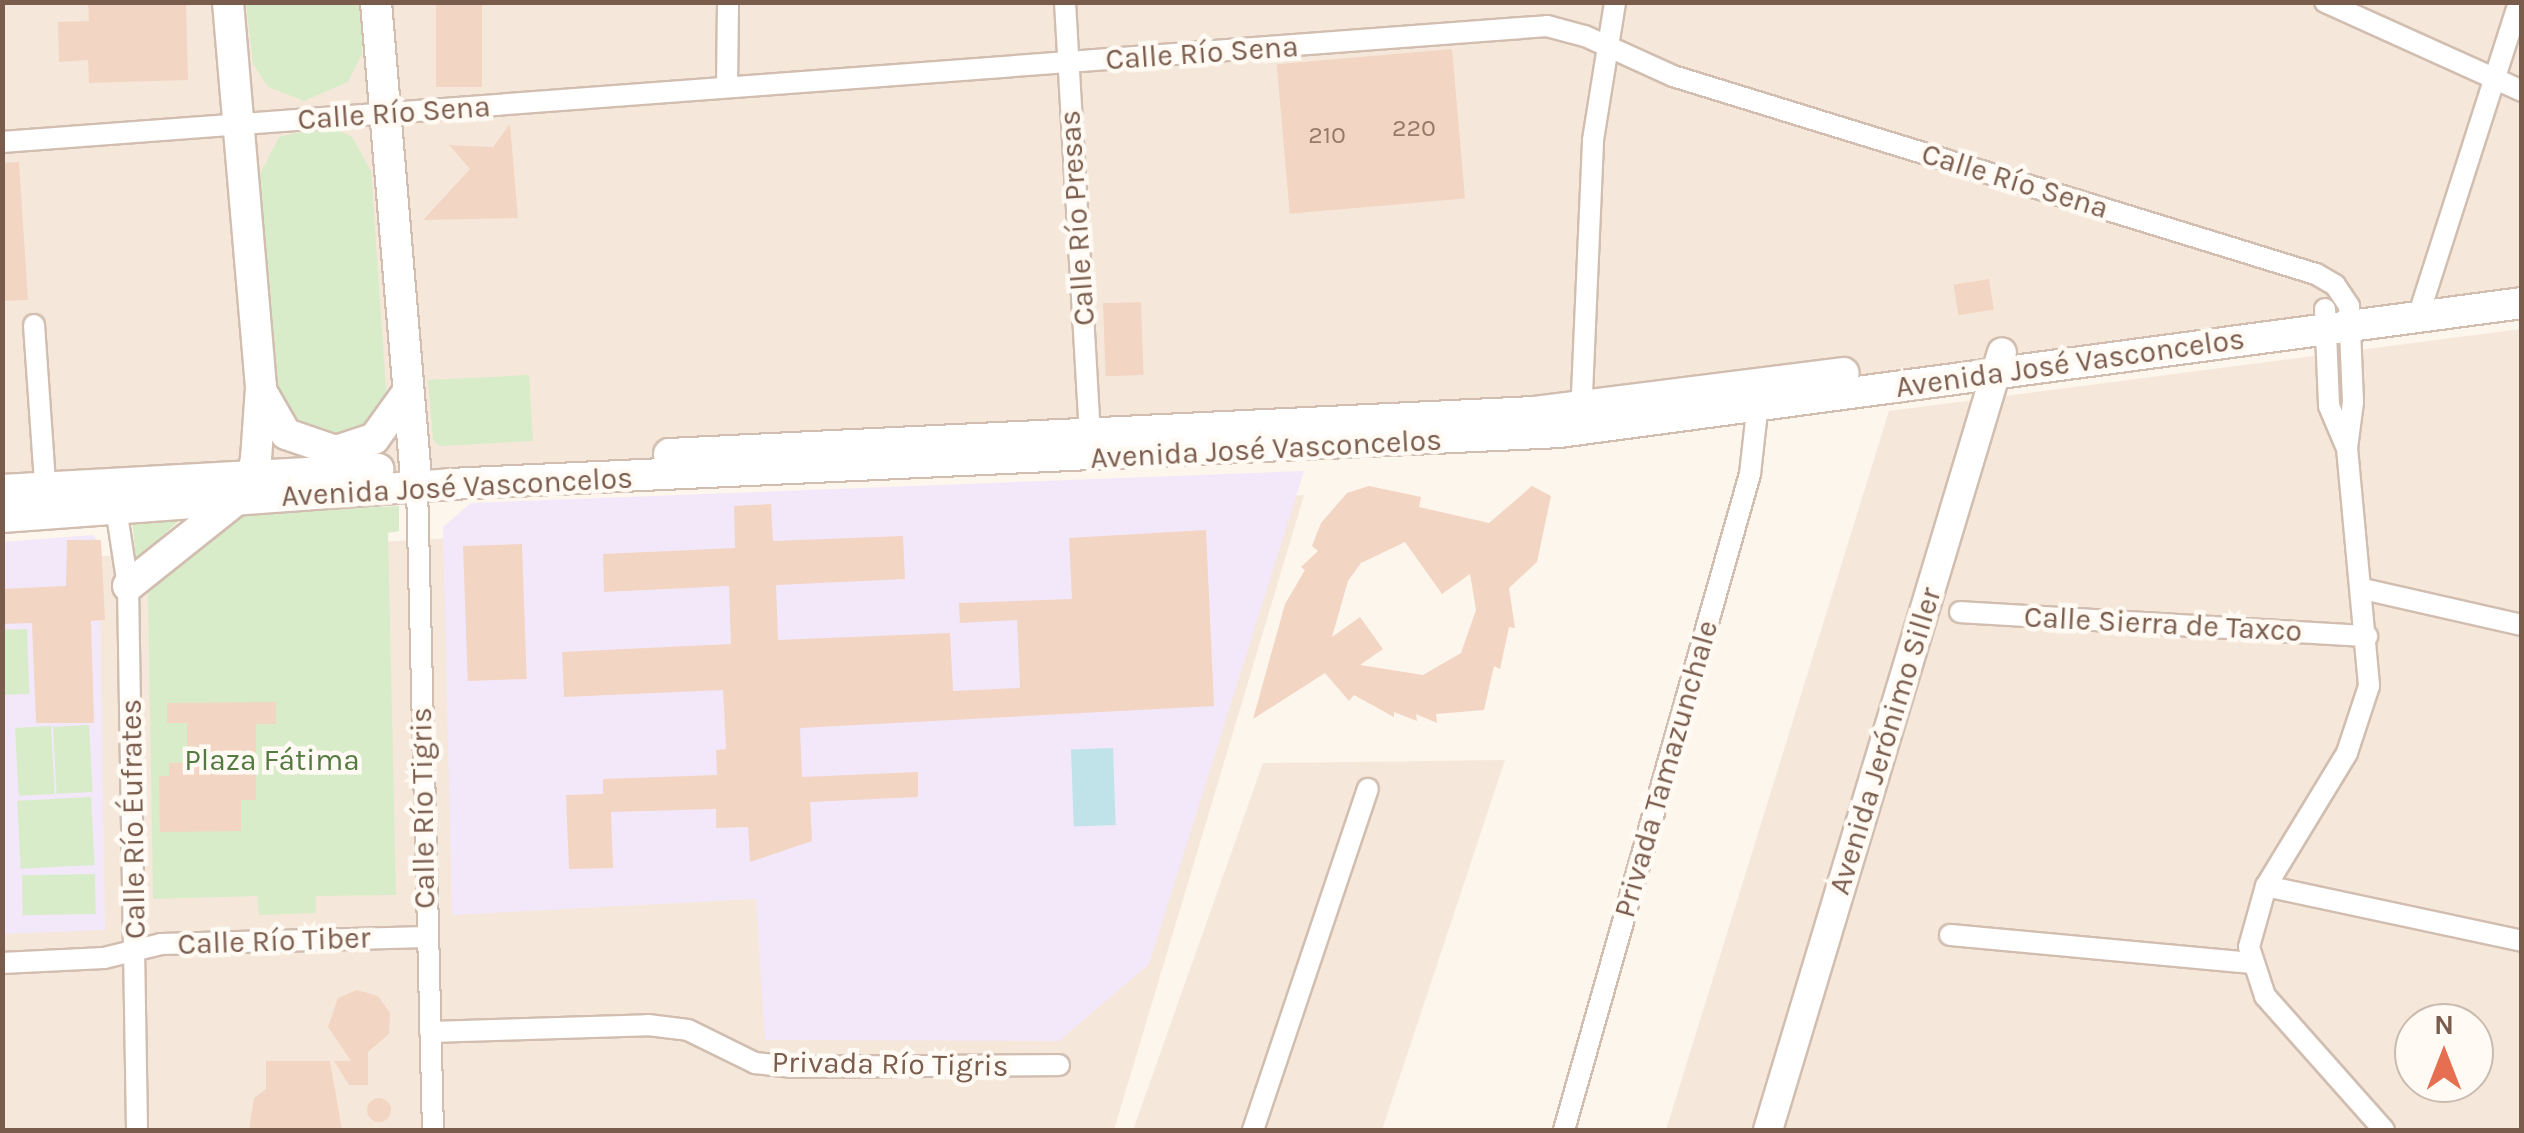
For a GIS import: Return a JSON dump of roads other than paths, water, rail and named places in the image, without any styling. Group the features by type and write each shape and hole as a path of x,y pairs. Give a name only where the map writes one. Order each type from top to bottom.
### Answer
{"main road":[{"path":"228,2 261,387 268,411 286,434 324,450 350,450 374,439 407,394"},
{"path":"376,2 416,477"},
{"name":"Avenida José Vasconcelos","path":"2421,307 2522,283"},
{"name":"Avenida José Vasconcelos","path":"416,477 1581,418 2421,307 2522,303"},
{"path":"128,586 244,488 261,387"},
{"name":"Avenida José Vasconcelos","path":"2,517 46,500 1090,433 1581,418"},
{"name":"Avenida José Vasconcelos","path":"2,490 46,500 116,508 244,488"}],"street":[{"path":"727,86 728,2"},
{"name":"Calle Río Presas","path":"1065,2 1090,433"},
{"path":"1581,418 1584,247 1615,2"},
{"path":"2326,2 2522,92"},
{"path":"2421,307 2519,2"},
{"name":"Calle Río Sena","path":"2,142 1547,26 1673,76 2316,274 2335,285 2338,318"},
{"path":"2338,318 2369,686 2357,734 2266,886 2251,932 2250,962 2264,996 2384,1130"},
{"path":"34,325 46,500"},
{"name":"Avenida Jerónimo Siller","path":"1768,1130 2000,363"},
{"name":"Privada Tamazunchale","path":"1564,1130 1750,474 1759,395"},
{"name":"Calle Río Tigris","path":"416,477 433,1130"},
{"name":"Calle Río Éufrates","path":"116,508 128,586 138,1130"},
{"path":"2363,590 2522,625"},
{"name":"Calle Sierra de Taxco","path":"1960,612 2367,636"},
{"path":"1253,1130 1368,789"},
{"path":"2266,886 2522,941"},
{"path":"1950,935 2250,962"},
{"name":"Calle Río Tiber","path":"2,963 136,952 161,944 427,937"},
{"name":"Privada Río Tigris","path":"430,1032 648,1025 688,1030 755,1063 791,1068 1058,1065"}],"water":[{"path":"1113,748 1116,825 1074,826 1071,749"}],"park label":[{"name":"Plaza Fátima","path":"272,760"}]}
